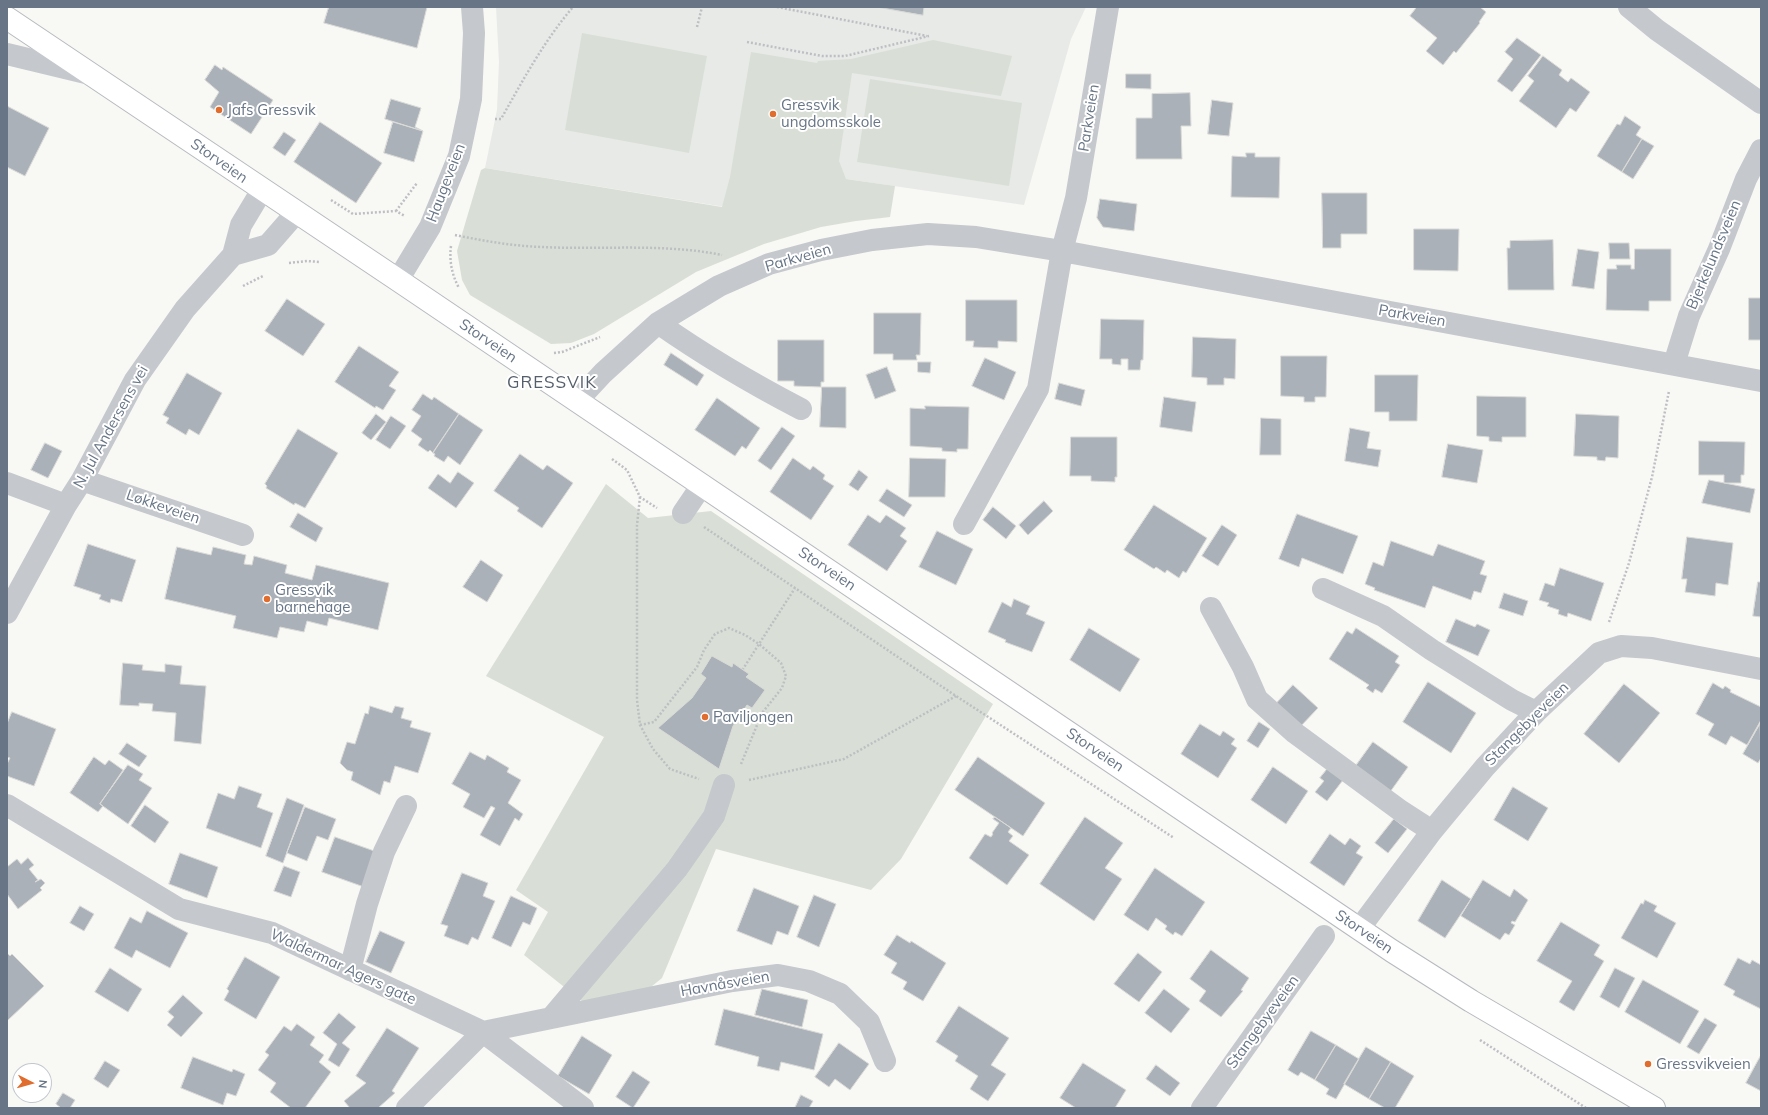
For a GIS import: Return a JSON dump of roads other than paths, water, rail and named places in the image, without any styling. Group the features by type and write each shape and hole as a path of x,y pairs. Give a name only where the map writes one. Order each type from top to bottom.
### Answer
{"main road":[{"name":"Storveien","path":"7,18 1359,928 1470,1001 1654,1108"}],"street":[{"name":"Haugeveien","path":"398,280 430,226 460,156 471,99 474,33 472,7"},
{"name":"Parkveien","path":"964,524 1038,389 1062,252 1076,198 1108,7"},
{"path":"1629,7 1657,30 1761,103"},
{"path":"7,54 90,74"},
{"name":"Bjerkelundsveien","path":"1674,364 1689,316 1719,249 1746,179 1761,150"},
{"name":"N. Jul Andersens vei","path":"7,613 66,505 82,480 135,380 185,309 234,255 241,225 262,190"},
{"path":"234,255 268,245 296,213"},
{"name":"Parkveien","path":"577,401 603,372 658,323 719,286 769,264 821,250 872,240 928,234 976,237 1062,252 1761,381"},
{"path":"658,323 705,356 758,387 801,409"},
{"name":"Løkkeveien","path":"82,480 243,535"},
{"path":"7,483 66,505"},
{"path":"683,513 702,485"},
{"path":"1323,589 1383,616 1432,650 1512,700 1536,712"},
{"path":"1211,608 1243,668 1257,699 1295,733 1401,811 1432,831"},
{"name":"Stangebyeveien","path":"1359,928 1432,831 1485,767 1536,712 1598,653 1621,646 1652,648 1761,669"},
{"path":"551,1018 677,869 714,816 732,784"},
{"name":"Waldermar Agers gate","path":"7,805 179,909 272,933 483,1032 583,1108"},
{"path":"350,970 384,852 406,806"},
{"name":"Stangebyeveien","path":"1202,1108 1324,936"},
{"name":"Havnåsveien","path":"483,1032 732,981 778,975 809,981 840,994 869,1022 885,1061"},
{"path":"407,1108 483,1032"}],"place":[{"name":"Jafs Gressvik","path":"219,110"},
{"name":"Gressvik ungdomsskole","path":"773,114"},
{"name":"Gressvik barnehage","path":"267,599"},
{"name":"Paviljongen","path":"705,717"},
{"name":"Gressvikveien","path":"1648,1064"}],"district":[{"name":"GRESSVIK","path":"552,383"}]}
